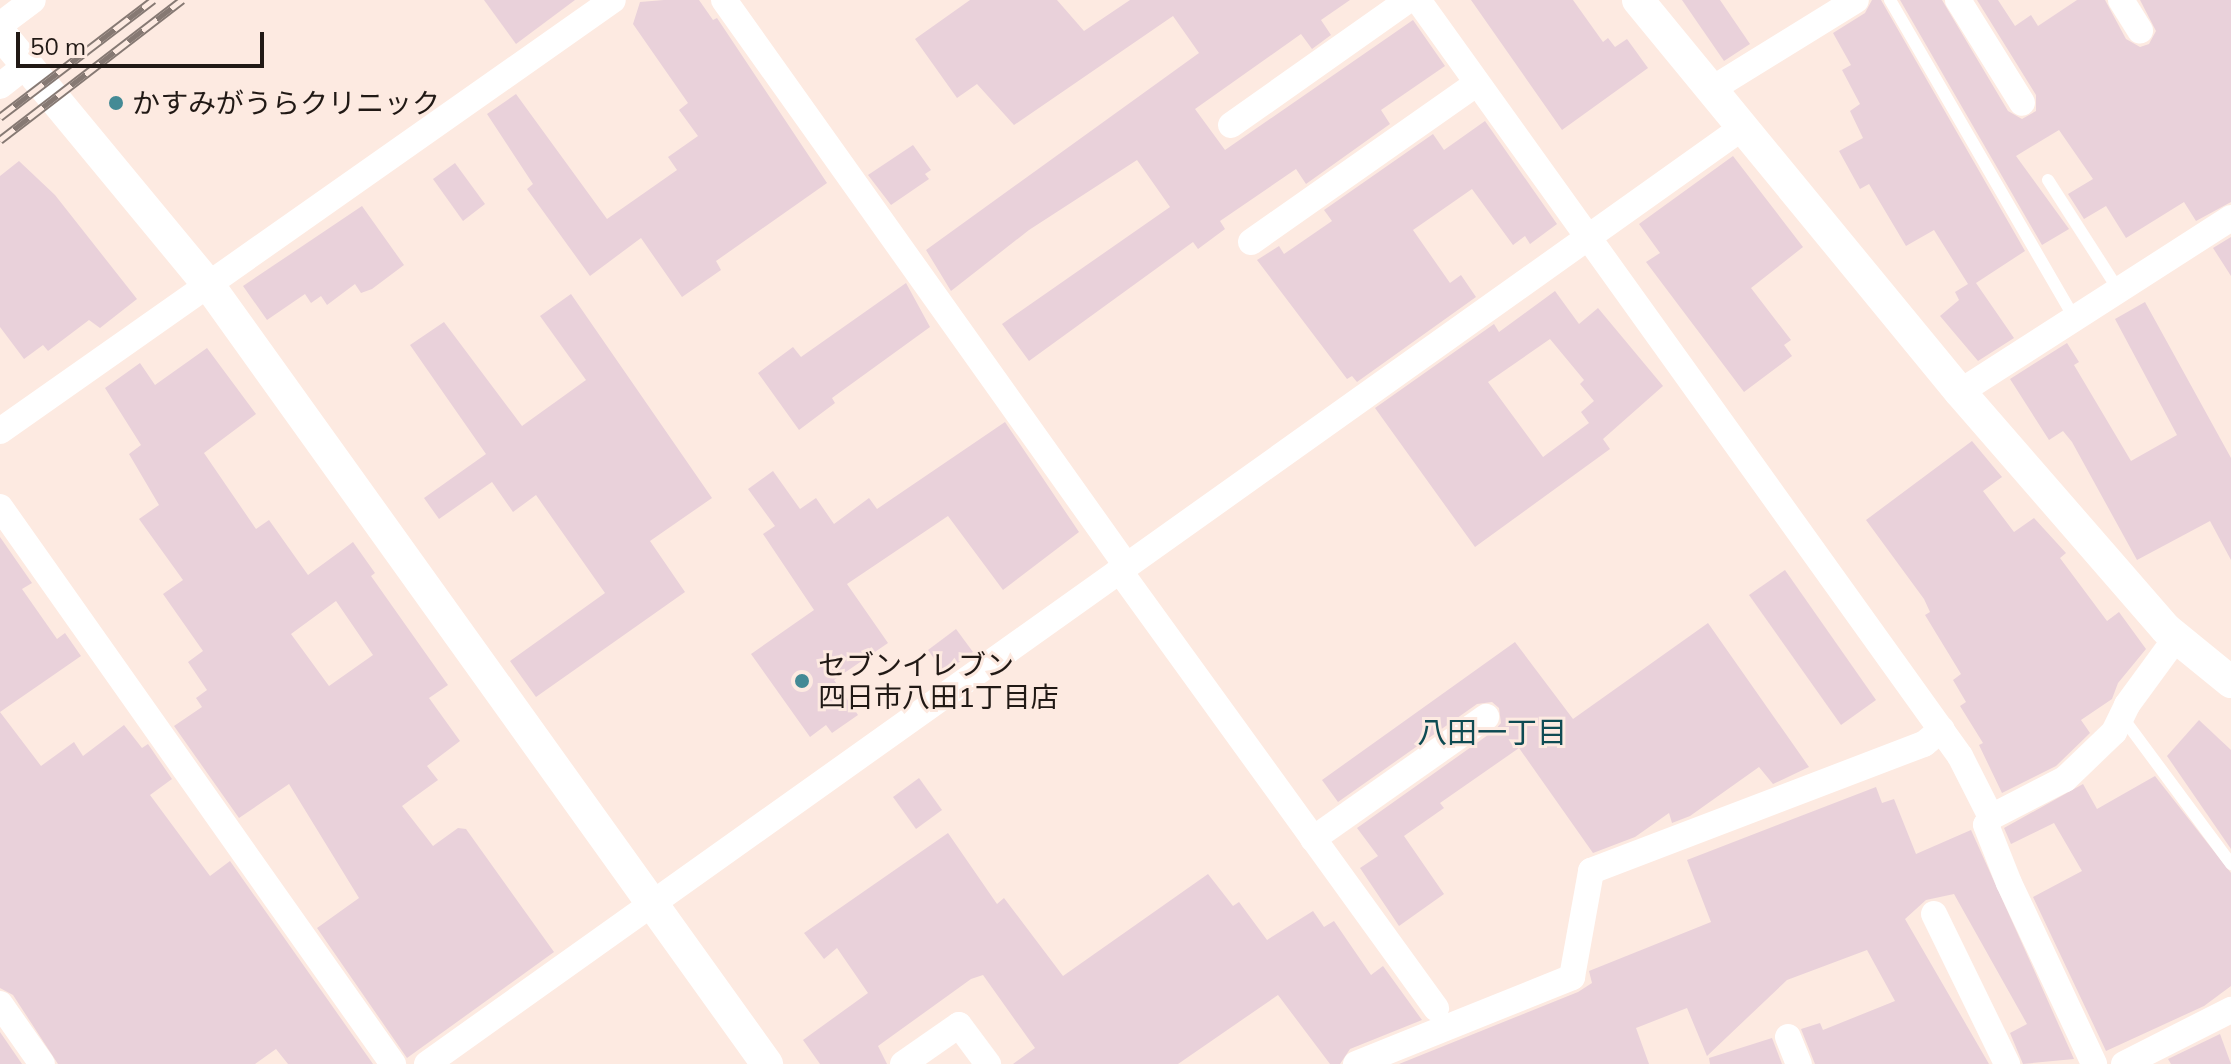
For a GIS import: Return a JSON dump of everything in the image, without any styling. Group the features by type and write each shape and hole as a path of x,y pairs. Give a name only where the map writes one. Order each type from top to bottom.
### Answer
{"street":[{"path":"0,25 33,0"},
{"path":"0,431 613,0"},
{"path":"724,0 1313,839 1436,1008"},
{"path":"1231,125 1408,0"},
{"path":"1418,0 1942,729 1991,817"},
{"path":"1638,0 1960,392 2176,638 2231,682"},
{"path":"1712,89 1856,0"},
{"path":"1958,0 2022,103"},
{"path":"2121,0 2140,31"},
{"path":"0,33 208,284 767,1064"},
{"path":"0,86 27,65"},
{"path":"1251,242 1477,83"},
{"path":"427,1064 1743,127"},
{"path":"1960,392 2231,218"},
{"path":"0,507 393,1064"},
{"path":"2094,1064 2009,883 1986,825 1991,817 2065,779 2123,718 2127,705 2176,638"},
{"path":"1313,839 1486,717"},
{"path":"1356,1064 1572,977 1591,871 1924,744 1942,729"},
{"path":"1934,914 2007,1064"},
{"path":"0,1004 42,1064"},
{"path":"2124,1064 2227,1021"},
{"path":"903,1064 959,1025 988,1064"},
{"path":"1788,1037 1799,1064"}],"lane":[{"path":"1890,0 2074,318"},
{"path":"2048,180 2118,289"},
{"path":"2123,718 2231,864"}],"building":[{"path":"484,0 575,0 516,44"},
{"path":"699,0 713,20 717,18 827,183 716,261 721,270 682,297 641,238 590,276 527,189 533,184 487,114 516,94 607,219 677,170 668,157 698,136 679,110 688,103 633,24 640,2"},
{"path":"970,0 1057,0 1084,31 1130,0 1350,0 1321,20 1331,35 1312,49 1301,34 1195,109 1225,150 1413,20 1445,66 1381,110 1390,124 1306,184 1296,169 1220,221 1225,229 1198,249 1193,242 1029,361 1002,324 1170,207 1137,160 1029,230 951,291 926,250 1199,53 1173,16 1014,125 977,84 957,98 915,39"},
{"path":"1471,0 1573,0 1603,42 1608,38 1615,47 1627,39 1648,68 1562,130"},
{"path":"1682,0 1720,0 1750,44 1724,61"},
{"path":"1872,0 1881,0 2025,251 1976,283 2014,338 1978,361 1940,316 1959,300 1955,292 1968,284 1934,230 1906,246 1869,184 1860,189 1839,151 1863,138 1850,111 1860,104 1842,70 1851,65 1833,33 1865,13"},
{"path":"1900,0 1942,0 2008,111 2022,119 2036,111 2036,95 1977,0 1998,0 2015,26 2031,15 2038,26 2077,0 2105,0 2126,39 2140,47 2149,44 2156,31 2140,0 2231,0 2231,202 2196,221 2184,202 2126,238 2106,206 2084,219 2068,194 2093,179 2059,130 2016,156 2069,229 2042,245"},
{"path":"1485,121 1557,224 1530,244 1525,236 1513,245 1472,189 1413,230 1450,283 1461,275 1476,297 1357,382 1352,376 1347,379 1257,260 1279,246 1284,254 1332,221 1324,210 1433,134 1444,150"},
{"path":"913,145 931,170 925,174 929,179 891,205 868,175"},
{"path":"1733,156 1803,247 1751,288 1791,340 1784,345 1792,356 1744,392 1646,262 1660,253 1639,224"},
{"path":"19,161 55,195 137,299 100,328 89,320 48,351 43,345 24,359 0,327 0,176"},
{"path":"455,163 485,204 463,221 433,179"},
{"path":"362,206 404,265 372,289 361,293 355,284 327,305 321,296 311,303 305,294 267,320 243,286"},
{"path":"2231,237 2231,276 2213,248"},
{"path":"906,283 930,327 832,398 835,403 799,430 758,373 793,347 801,357"},
{"path":"1555,291 1579,324 1598,308 1663,386 1603,439 1610,449 1475,547 1375,408 1494,324 1499,332","holes":["1550,339 1584,380 1580,384 1594,401 1581,412 1589,423 1543,457 1488,382"]},
{"path":"571,294 712,498 650,541 685,592 536,697 510,661 605,593 536,495 513,512 492,482 439,519 424,498 486,454 410,345 444,322 522,426 586,380 540,316"},
{"path":"2145,302 2231,458 2231,560 2210,521 2137,560 2072,442 2063,431 2049,440 2010,379 2067,343 2079,362 2074,365 2131,461 2177,435 2115,319"},
{"path":"207,348 256,414 204,453 256,529 269,520 308,575 353,542 375,573 371,576 448,685 429,698 460,741 427,766 438,780 402,806 433,846 458,828 466,829 554,952 407,1058 317,928 359,898 289,784 239,818 174,726 202,707 196,698 207,690 188,662 203,651 163,594 183,580 139,519 159,505 129,454 141,445 105,388 140,363 155,385","holes":["336,601 373,655 329,686 291,634"]},
{"path":"1005,422 1079,532 1003,590 948,516 847,584 888,643 834,680 858,715 832,733 826,725 810,737 751,654 814,610 763,534 775,526 748,489 773,471 800,509 816,498 834,524 869,498 877,509"},
{"path":"1972,441 2002,477 1983,491 2014,532 2034,518 2066,553 2060,558 2107,621 2119,612 2146,649 2118,683 2112,699 2081,720 2090,733 2056,766 2002,793 1979,745 1983,743 1960,706 1966,702 1953,680 1961,674 1925,615 1930,612 1924,599 1866,520"},
{"path":"0,537 32,583 22,589 57,639 65,633 81,656 0,712"},
{"path":"1785,570 1876,700 1841,725 1749,595"},
{"path":"1708,623 1809,767 1773,784 1759,767 1690,816 1672,823 1669,813 1635,837 1593,853 1519,748 1440,803 1444,808 1404,836 1444,894 1399,926 1360,868 1378,856 1357,828 1495,730 1501,723 1499,708 1492,702 1477,704 1338,802 1322,780 1515,642 1573,719"},
{"path":"956,629 973,652 944,673 928,650"},
{"path":"0,712 41,766 74,742 83,756 124,725 142,748 148,744 172,779 150,795 210,876 230,861 373,1064 288,1064 276,1049 255,1064 58,1064 13,995 0,988"},
{"path":"2199,720 2231,750 2231,849 2167,756"},
{"path":"2155,776 2231,873 2231,986 2204,1006 2106,1051 2033,897 2082,871 2054,823 2011,844 2004,828 2083,784 2097,809"},
{"path":"919,778 942,810 916,829 893,797"},
{"path":"1876,787 1882,803 1894,799 1916,854 1971,830 2074,1059 2023,1064 2010,1033 2027,1024 1954,894 1926,900 1905,919 1989,1064 1815,1064 1801,1029 1820,1023 1823,1030 1895,1001 1867,950 1787,980 1707,1056 1687,1008 1636,1028 1649,1064 1399,1064 1578,992 1592,983 1589,971 1711,922 1687,860"},
{"path":"948,833 997,904 1004,898 1063,976 1208,874 1233,906 1239,902 1267,940 1313,911 1324,927 1334,921 1371,975 1383,966 1422,1020 1350,1049 1340,1064 1330,1064 1278,995 1178,1064 1013,1064 1035,1048 983,975 971,979 878,1046 887,1064 820,1064 803,1040 868,993 837,948 824,959 804,933"},
{"path":"0,1032 22,1064 0,1064"},
{"path":"2220,1034 2231,1064 2171,1064 2168,1059"},
{"path":"1772,1038 1782,1064 1710,1064 1709,1058"}],"railway":[{"path":"0,117 153,0"},
{"path":"0,140 182,0"}],"place":[{"name":"かすみがうらクリニック","path":"116,103"},
{"name":"セブンイレブン 四日市八田1丁目店","path":"802,681"}],"district":[{"name":"八田一丁目","path":"1492,732"}]}
